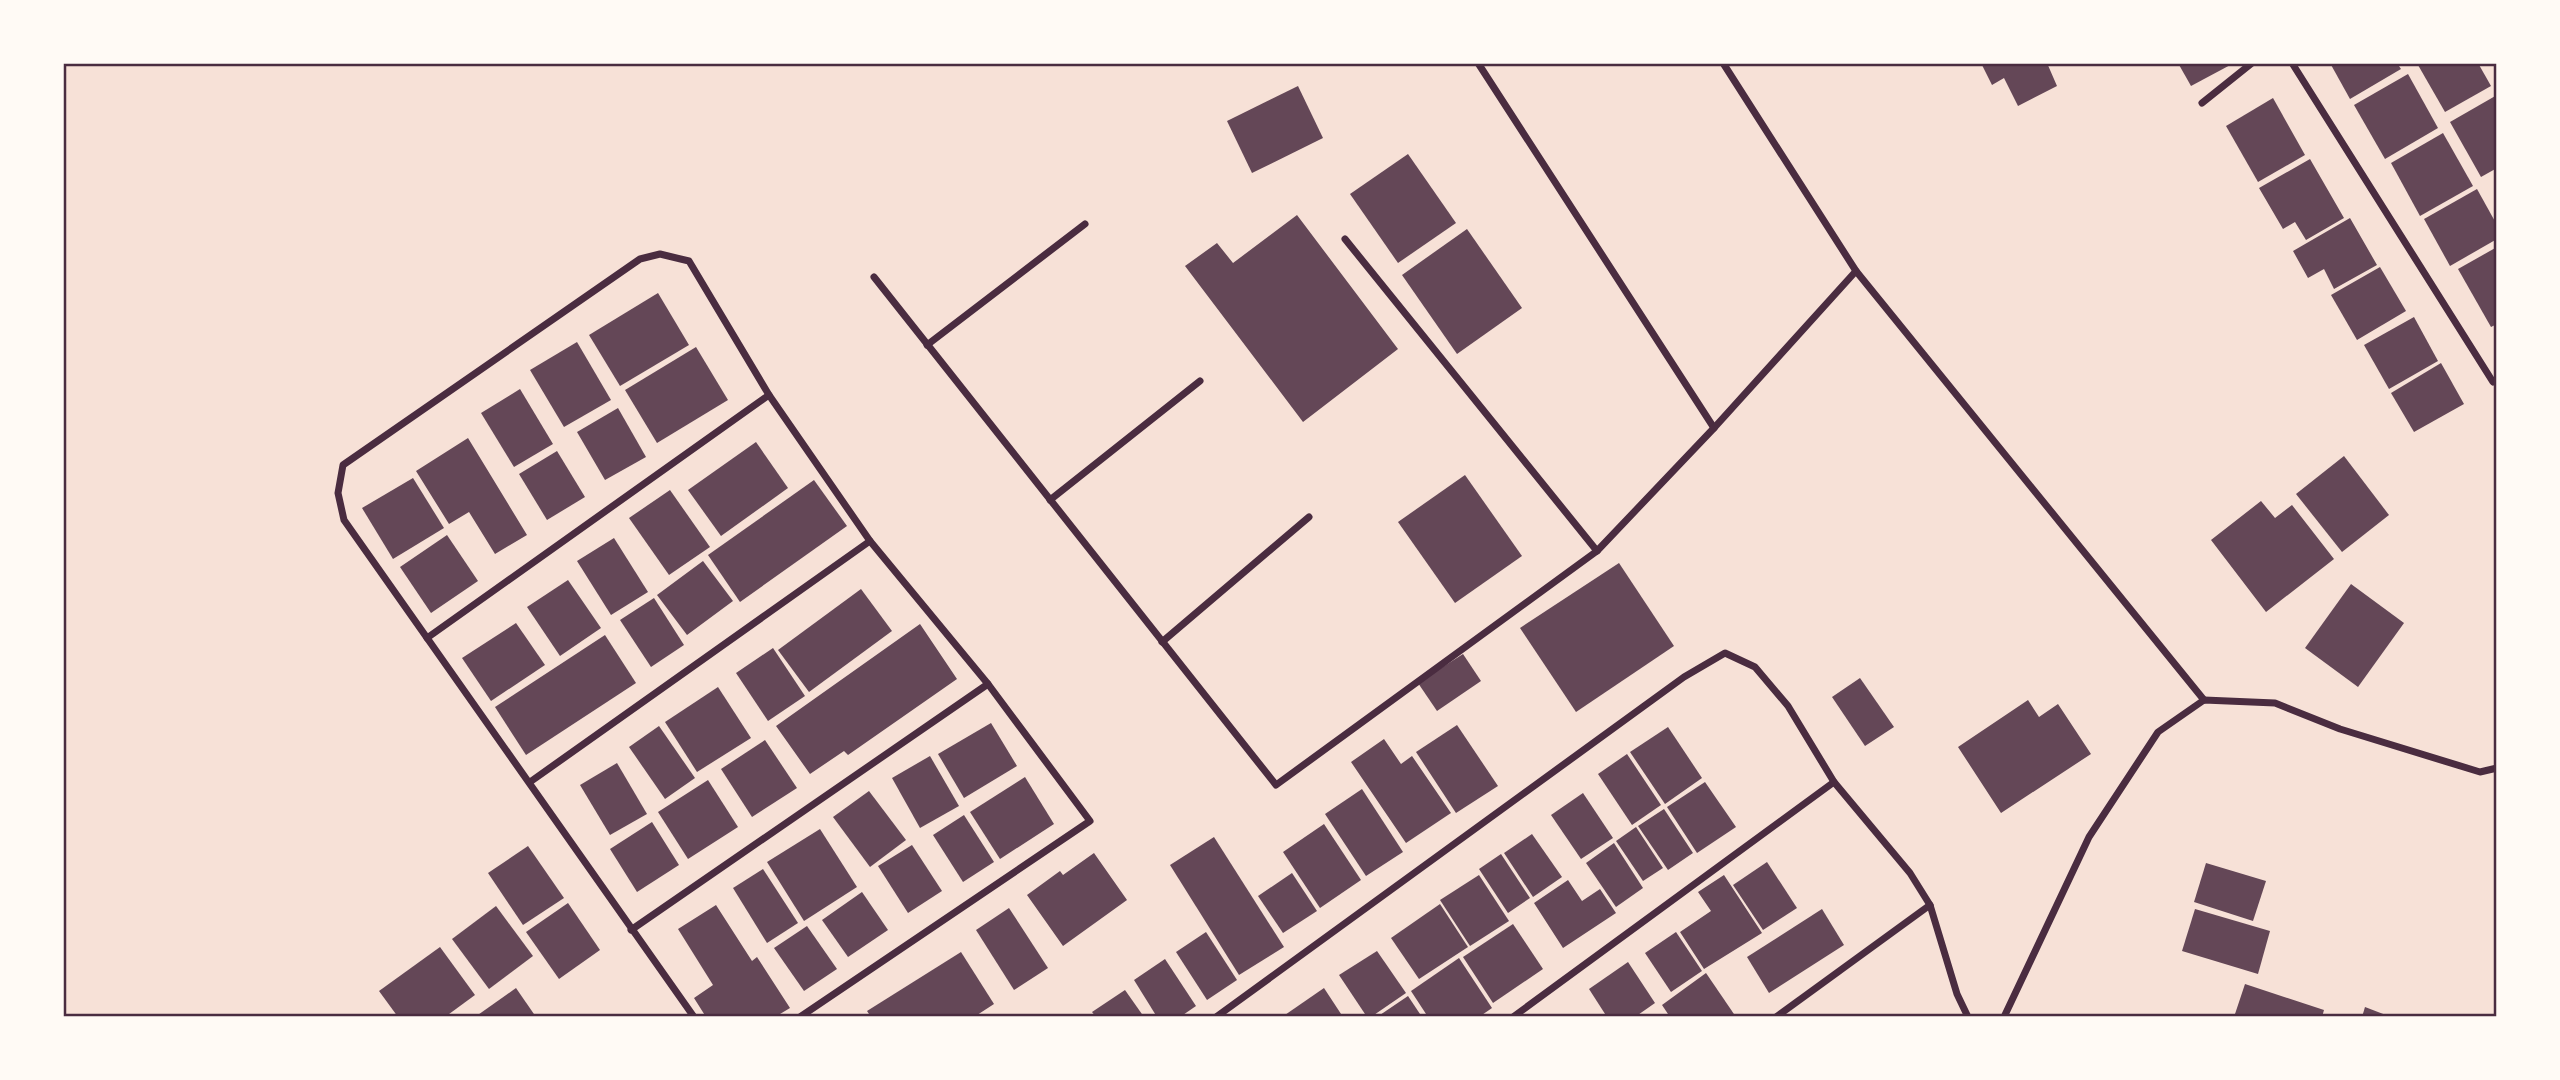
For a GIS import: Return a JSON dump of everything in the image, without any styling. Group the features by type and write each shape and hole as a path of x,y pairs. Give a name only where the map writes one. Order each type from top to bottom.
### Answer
{"street":[{"path":"1478,63 1714,428"},
{"path":"1723,63 1856,271 2204,700"},
{"path":"2202,103 2252,63"},
{"path":"2292,63 2493,382"},
{"path":"928,345 1085,225"},
{"path":"1345,239 1597,551"},
{"path":"694,1017 344,520 338,493 343,465 640,259 660,254 689,261 769,395 870,541 988,684 1090,821 800,1017"},
{"path":"874,277 1276,785 1597,551 1714,428 1856,271"},
{"path":"1050,500 1200,381"},
{"path":"427,638 769,395"},
{"path":"1162,642 1309,517"},
{"path":"530,782 870,541"},
{"path":"1216,1017 1684,677 1725,653 1755,667 1788,706 1834,782 1910,873 1930,905 1957,994 1968,1017"},
{"path":"631,930 988,684"},
{"path":"2004,1017 2089,837 2158,732 2204,700 2276,703 2340,729 2480,772 2497,768"},
{"path":"1513,1017 1834,782"},
{"path":"1776,1017 1930,905"}],"building":[{"path":"1981,63 2047,63 2057,86 2018,106 2004,78 1992,85"},
{"path":"2178,63 2234,63 2191,86"},
{"path":"2330,63 2397,63 2401,69 2350,99"},
{"path":"2478,63 2491,86 2445,112 2418,65"},
{"path":"2408,74 2438,128 2385,159 2354,105"},
{"path":"1298,86 1323,138 1252,173 1227,121"},
{"path":"2497,95 2497,168 2481,177 2450,122"},
{"path":"2273,98 2305,155 2258,182 2226,126"},
{"path":"2443,133 2473,186 2420,216 2391,163"},
{"path":"1408,154 1456,223 1398,263 1350,194"},
{"path":"2310,159 2344,218 2306,240 2295,222 2283,229 2259,188"},
{"path":"2477,189 2497,225 2497,239 2450,266 2424,219"},
{"path":"1297,215 1398,349 1303,422 1185,266 1217,243 1233,263"},
{"path":"2350,218 2377,265 2334,289 2324,269 2308,278 2293,251"},
{"path":"1467,229 1522,308 1457,354 1402,275"},
{"path":"2497,247 2497,324 2491,327 2458,269"},
{"path":"2380,267 2406,311 2357,340 2331,295"},
{"path":"658,293 689,345 620,386 589,335"},
{"path":"2414,317 2438,361 2389,389 2364,345"},
{"path":"577,342 611,400 564,427 530,370"},
{"path":"696,347 728,400 657,443 625,390"},
{"path":"2441,363 2464,404 2414,432 2391,393"},
{"path":"520,389 553,444 514,467 481,413"},
{"path":"618,408 646,457 605,480 577,432"},
{"path":"468,438 527,535 495,554 469,512 449,524 416,471"},
{"path":"756,442 788,488 721,536 688,490"},
{"path":"557,451 585,497 547,520 519,474"},
{"path":"2344,456 2389,515 2342,552 2296,494"},
{"path":"1465,475 1522,556 1455,603 1398,522"},
{"path":"413,478 444,528 393,559 362,508"},
{"path":"814,480 847,526 740,602 708,555"},
{"path":"670,490 710,547 669,575 629,518"},
{"path":"2261,501 2275,518 2292,505 2334,559 2266,612 2211,540"},
{"path":"447,535 478,581 431,613 400,567"},
{"path":"614,538 648,592 611,615 577,561"},
{"path":"703,561 733,601 687,635 657,595"},
{"path":"1619,563 1674,646 1576,712 1520,628"},
{"path":"568,580 601,628 560,656 527,607"},
{"path":"2351,584 2404,623 2358,687 2305,648"},
{"path":"861,589 892,631 809,692 778,650"},
{"path":"654,598 684,645 651,667 620,620"},
{"path":"516,623 545,665 491,701 462,658"},
{"path":"920,624 957,679 848,755 844,751 810,774 776,726"},
{"path":"605,635 636,683 526,755 495,707"},
{"path":"773,648 805,696 768,721 736,673"},
{"path":"1463,654 1481,681 1437,711 1418,683"},
{"path":"1860,678 1894,727 1865,746 1832,697"},
{"path":"718,687 751,738 697,772 665,722"},
{"path":"2028,700 2039,717 2058,704 2091,754 2001,813 1958,747"},
{"path":"991,723 1017,766 964,798 938,754"},
{"path":"1457,725 1498,786 1456,813 1416,752"},
{"path":"659,726 695,778 665,799 629,747"},
{"path":"1668,727 1702,778 1665,804 1630,752"},
{"path":"1384,739 1401,764 1412,756 1451,813 1406,843 1351,762"},
{"path":"765,740 797,788 752,817 721,769"},
{"path":"1627,754 1661,805 1632,825 1598,774"},
{"path":"930,756 959,806 920,828 892,778"},
{"path":"617,763 647,814 610,835 580,785"},
{"path":"1025,777 1054,824 1000,859 970,812"},
{"path":"708,780 738,827 688,859 658,812"},
{"path":"1705,782 1736,827 1697,853 1667,807"},
{"path":"1362,789 1403,852 1366,876 1325,814"},
{"path":"869,791 906,840 870,867 833,817"},
{"path":"1583,793 1613,838 1581,859 1551,815"},
{"path":"1664,809 1693,853 1668,870 1638,826"},
{"path":"964,815 994,862 963,882 933,835"},
{"path":"652,822 679,865 637,892 610,849"},
{"path":"1324,824 1361,880 1320,908 1283,852"},
{"path":"1636,827 1663,868 1643,881 1616,841"},
{"path":"820,829 857,887 804,921 767,862"},
{"path":"1532,834 1562,877 1533,897 1504,853"},
{"path":"1214,837 1284,947 1239,975 1170,865"},
{"path":"1614,843 1643,888 1616,907 1586,863"},
{"path":"912,845 942,891 908,913 878,866"},
{"path":"528,846 564,898 523,925 488,873"},
{"path":"1094,853 1127,900 1063,946 1027,895 1060,871 1063,875"},
{"path":"1501,854 1530,898 1508,913 1479,869"},
{"path":"1767,862 1797,908 1763,930 1733,885"},
{"path":"2206,863 2266,881 2253,921 2194,902"},
{"path":"763,869 798,923 767,943 733,888"},
{"path":"1292,873 1317,911 1283,933 1258,896"},
{"path":"1479,875 1509,921 1470,946 1440,900"},
{"path":"1724,875 1762,933 1704,969 1680,932 1711,911 1698,892"},
{"path":"1568,880 1582,901 1600,889 1616,913 1563,948 1534,903"},
{"path":"862,892 888,930 848,957 822,920"},
{"path":"568,903 600,950 559,979 526,932"},
{"path":"1440,904 1468,947 1419,979 1391,938"},
{"path":"716,905 752,961 757,957 790,1008 775,1017 706,1017 694,998 713,985 678,929"},
{"path":"496,906 533,956 489,989 452,939"},
{"path":"1009,908 1048,968 1014,990 976,930"},
{"path":"1822,909 1844,945 1769,993 1747,957"},
{"path":"2195,909 2270,931 2258,974 2182,951"},
{"path":"1513,924 1543,969 1493,1003 1463,957"},
{"path":"807,926 837,969 804,991 774,948"},
{"path":"1206,932 1237,980 1207,1000 1176,952"},
{"path":"1676,932 1702,971 1671,992 1645,953"},
{"path":"440,947 475,995 445,1017 398,1017 379,991"},
{"path":"1377,951 1406,993 1367,1017 1339,975"},
{"path":"961,952 994,1004 974,1017 871,1017 867,1011"},
{"path":"1459,958 1492,1008 1479,1017 1428,1017 1411,991"},
{"path":"1165,959 1196,1006 1180,1017 1157,1017 1134,980"},
{"path":"1628,962 1655,1003 1635,1017 1607,1017 1589,989"},
{"path":"1706,973 1736,1017 1670,1017 1662,1005"},
{"path":"2245,984 2324,1010 2322,1017 2234,1017"},
{"path":"516,988 536,1017 475,1017"},
{"path":"1324,988 1343,1017 1282,1017"},
{"path":"1125,990 1144,1017 1096,1017 1092,1012"},
{"path":"1408,996 1422,1017 1377,1017"},
{"path":"2365,1007 2391,1017 2362,1017"}]}
